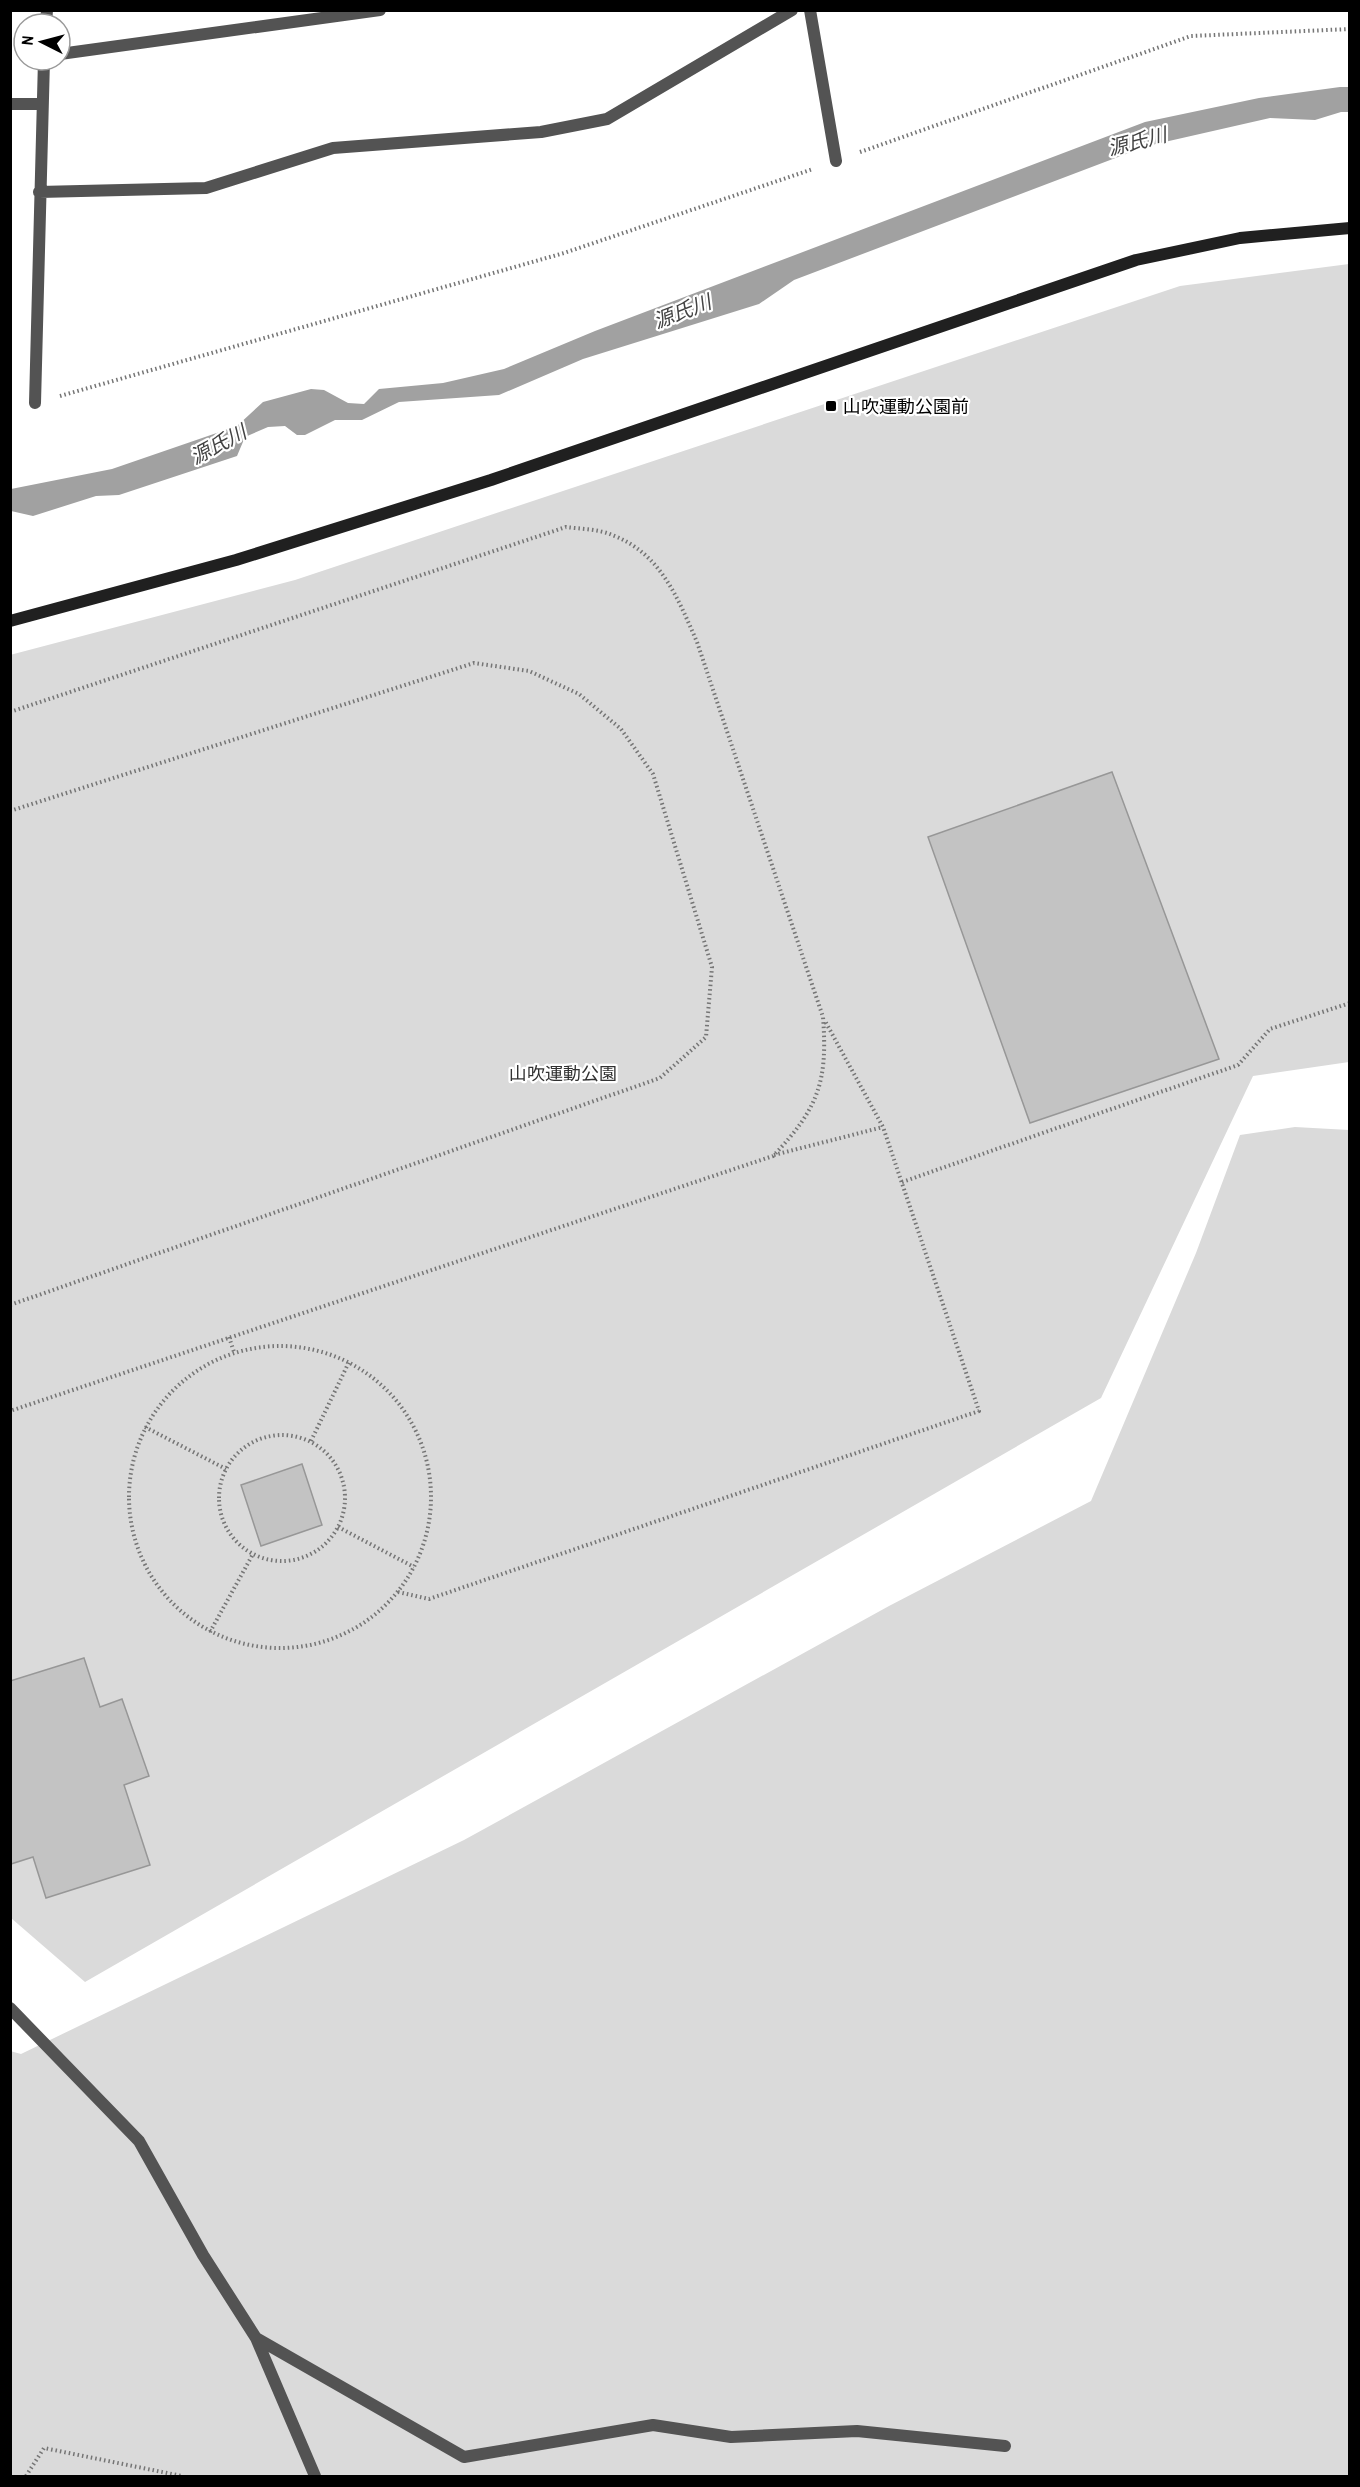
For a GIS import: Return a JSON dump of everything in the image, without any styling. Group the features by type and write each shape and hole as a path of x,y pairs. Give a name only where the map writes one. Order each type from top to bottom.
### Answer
{"street":[{"path":"72,52 380,10"},
{"path":"39,192 206,188 333,148 542,132 607,119 792,10"},
{"path":"810,10 836,161"},
{"path":"35,403 43,72"},
{"path":"10,104 41,104"},
{"path":"10,621 236,560 491,480 1136,260 1240,238 1350,228"},
{"path":"10,2008 139,2141 203,2254 256,2338 315,2476"},
{"path":"256,2338 464,2457 653,2425 731,2437 858,2431 1005,2446"}],"path":[{"path":"35,403 564,253 836,161 1191,36 1350,29"},
{"path":"10,712 566,527 612,534 647,555 671,584 693,633 823,1017 883,1127 980,1411 429,1599 398,1592"},
{"path":"10,811 474,663 529,671 579,694 621,729 653,774 712,967 706,1038 660,1078 10,1305"},
{"path":"902,1182 1238,1065 1270,1029 1350,1003"},
{"path":"773,1156 800,1128 818,1094 826,1056 823,1017"},
{"path":"10,1411 773,1156 883,1127"},
{"path":"229,1337 234,1352"},
{"path":"293,1345 322,1351 350,1362 375,1378 396,1399 413,1423 425,1451 431,1480 431,1510 426,1539 414,1567 398,1592 377,1613 353,1630 326,1642 297,1648 267,1649 237,1643 210,1632 185,1616 164,1595 147,1570 135,1543 130,1514 129,1484 135,1455 145,1427 161,1402 182,1380 207,1364 234,1352 263,1346 293,1345"},
{"path":"311,1441 350,1362"},
{"path":"145,1427 226,1469"},
{"path":"272,1435 292,1435 311,1441 327,1454 338,1469 344,1488 345,1508 338,1527 327,1543 310,1554 291,1561 272,1560 253,1554 237,1542 226,1527 219,1508 219,1488 226,1469 237,1453 253,1442 272,1435"},
{"path":"338,1527 414,1567"},
{"path":"210,1632 253,1554"},
{"path":"26,2476 44,2448 182,2476"}],"green space":[{"name":"山吹運動公園","path":"1349,264 1349,1062 1253,1076 1101,1398 85,1982 11,1918 10,655 295,580 1180,286"},
{"path":"1295,1127 1349,1130 1349,2476 11,2476 10,2051 21,2054 464,1840 889,1606 1091,1501 1196,1253 1240,1135"}],"water":[{"name":"源氏川","path":"1349,87 1349,112 1341,112 1315,120 1270,118 1147,146 794,280 759,304 583,359 499,395 399,402 362,420 335,420 305,435 297,435 285,426 268,427 245,437 237,456 119,495 96,496 33,516 11,511 11,489 112,469 237,426 263,402 311,389 324,390 348,403 364,404 379,389 443,383 504,369 595,331 1145,122 1259,98"}],"building":[{"path":"1112,772 1219,1059 1030,1123 928,837"},
{"path":"302,1464 322,1525 261,1546 241,1485"},
{"path":"84,1658 100,1707 122,1699 149,1776 124,1785 150,1865 46,1898 33,1857 11,1864 10,1861 10,1681"}],"place":[{"name":"山吹運動公園前","path":"831,406"}]}
